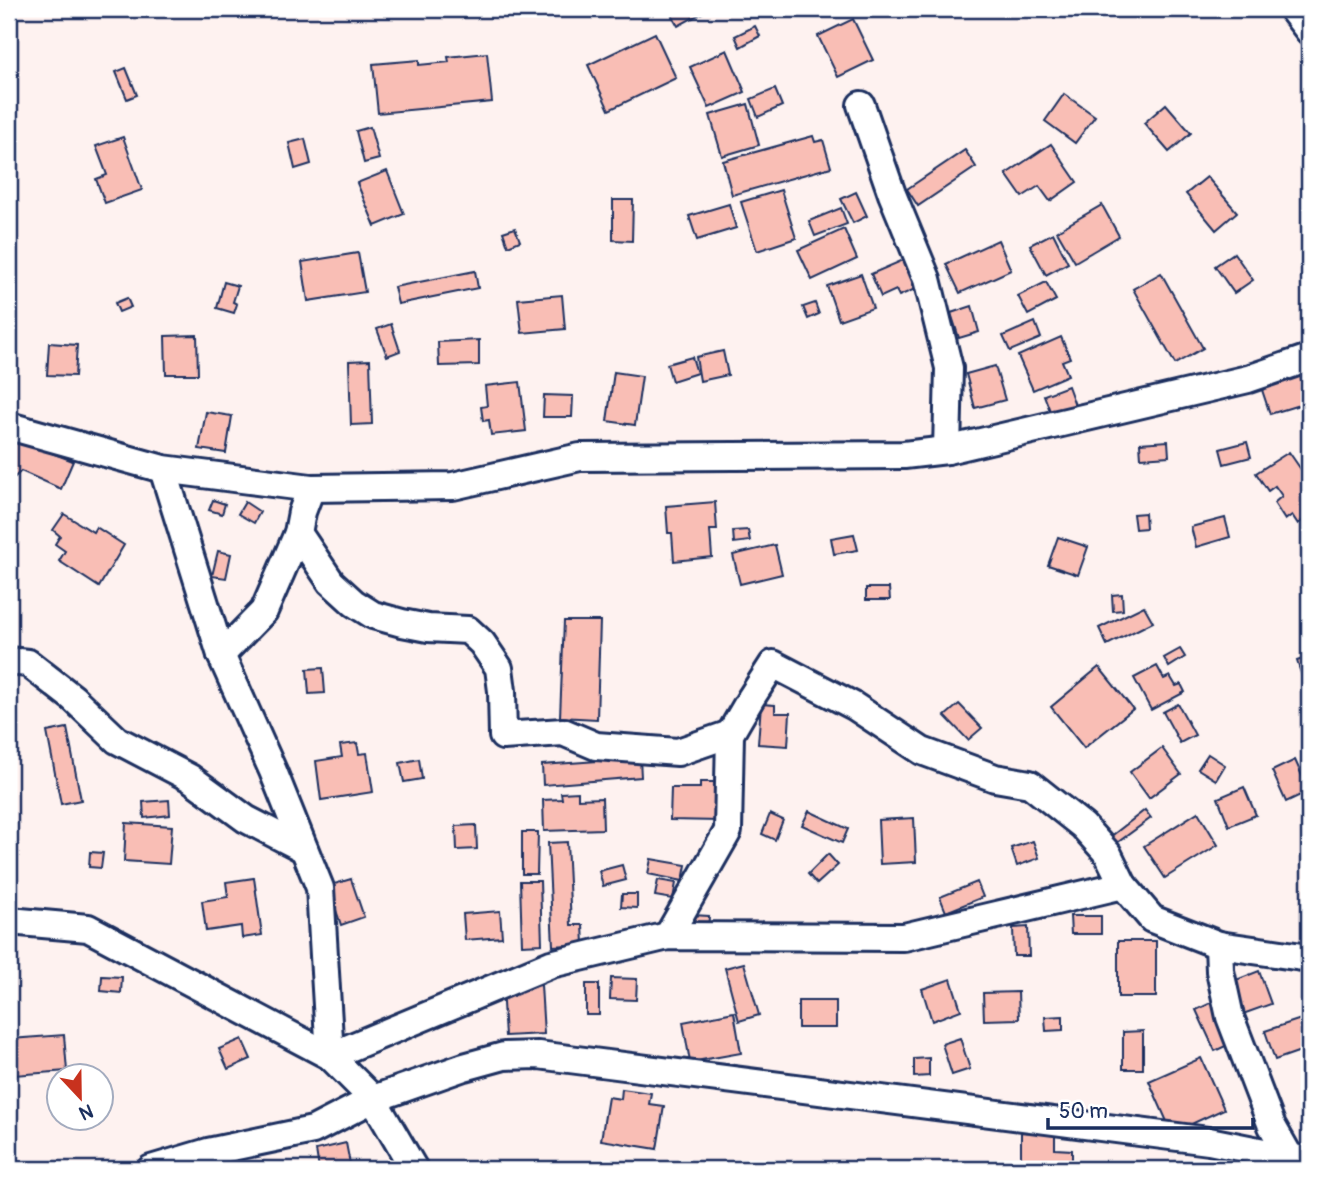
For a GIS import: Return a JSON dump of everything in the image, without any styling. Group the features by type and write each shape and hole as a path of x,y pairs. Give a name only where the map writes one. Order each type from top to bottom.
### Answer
{"street":[{"path":"1292,9 1309,31"},
{"path":"861,105 891,194 927,279 949,368 947,450"},
{"path":"9,426 163,470 311,488 453,486 580,457 904,455 947,450 1248,379 1309,358"},
{"path":"163,470 221,655 273,771 320,888 330,1056"},
{"path":"221,655 264,611 298,533 311,488"},
{"path":"298,533 331,582 354,603 373,615 428,628 468,630 482,643 499,668 503,736 563,732 596,746 678,752 730,734"},
{"path":"9,661 28,663 73,698 117,740 190,778 246,819 304,849"},
{"path":"668,936 728,831 730,734 773,664 854,706 922,751 995,778 1030,784 1083,826 1108,854 1123,885 1152,919 1219,946 1309,956"},
{"path":"330,1056 551,964 668,936 904,937 1123,885"},
{"path":"9,920 88,928 330,1056 373,1099 414,1169"},
{"path":"1219,946 1220,971 1230,1017 1272,1126 1299,1159"},
{"path":"151,1169 208,1152 313,1130 373,1099 464,1067 503,1056 538,1055 1209,1141 1299,1159"}],"building":[{"path":"709,9 678,26 669,10"},
{"path":"853,19 873,60 838,77 818,36"},
{"path":"755,26 760,36 740,47 735,36"},
{"path":"655,33 676,78 609,110 588,65"},
{"path":"727,50 745,92 709,108 690,67"},
{"path":"487,53 492,102 378,113 373,64 419,60 419,65 449,62 448,57"},
{"path":"126,68 137,95 127,99 116,72"},
{"path":"775,89 782,106 758,117 751,99"},
{"path":"1064,94 1095,116 1075,143 1045,121"},
{"path":"748,104 759,145 722,156 710,115"},
{"path":"1166,104 1191,133 1169,152 1144,123"},
{"path":"370,127 379,159 364,163 356,131"},
{"path":"813,136 815,142 823,140 831,167 732,195 723,161"},
{"path":"123,137 142,190 105,203 96,179 107,175 96,146"},
{"path":"305,139 311,164 295,169 289,143"},
{"path":"1051,144 1077,182 1050,201 1039,186 1022,197 1006,174"},
{"path":"965,150 976,167 918,206 907,189"},
{"path":"387,171 404,214 375,226 357,183"},
{"path":"1207,177 1237,212 1216,230 1186,194"},
{"path":"781,190 796,238 757,251 741,202"},
{"path":"856,192 867,216 853,223 841,199"},
{"path":"613,200 633,200 632,241 613,240"},
{"path":"729,204 736,228 697,240 689,216"},
{"path":"1102,205 1119,236 1075,262 1057,231"},
{"path":"841,208 847,224 815,236 809,221"},
{"path":"515,228 520,241 508,246 503,232"},
{"path":"844,229 857,259 812,280 798,250"},
{"path":"1053,233 1068,263 1046,275 1030,245"},
{"path":"998,240 1011,270 960,293 946,264"},
{"path":"358,253 365,292 308,301 302,262"},
{"path":"1234,253 1253,280 1234,293 1215,266"},
{"path":"908,258 920,287 899,296 896,290 881,297 871,274"},
{"path":"475,271 478,288 398,304 394,287"},
{"path":"1161,273 1203,348 1175,364 1133,289"},
{"path":"861,274 873,308 839,320 827,286"},
{"path":"224,282 238,286 233,302 237,304 234,313 217,308"},
{"path":"1046,282 1056,300 1028,315 1018,296"},
{"path":"562,295 565,329 522,333 518,299"},
{"path":"127,298 131,307 119,312 115,303"},
{"path":"815,303 819,314 808,319 803,307"},
{"path":"972,306 979,332 959,338 951,313"},
{"path":"1035,322 1041,338 1010,351 1003,336"},
{"path":"391,324 400,351 387,356 377,329"},
{"path":"197,335 198,374 166,374 165,336"},
{"path":"1061,337 1070,358 1062,361 1068,375 1033,390 1018,356"},
{"path":"479,340 479,365 439,366 438,342"},
{"path":"49,343 77,345 75,376 47,375"},
{"path":"723,351 728,375 700,381 696,357"},
{"path":"692,357 697,373 672,381 667,364"},
{"path":"370,360 372,424 351,425 349,361"},
{"path":"995,366 1005,400 975,408 966,374"},
{"path":"614,372 642,376 635,425 607,421"},
{"path":"1300,375 1303,384 1309,382 1309,402 1270,414 1261,387"},
{"path":"520,382 526,431 491,435 489,420 483,421 481,407 487,406 485,386"},
{"path":"1068,386 1076,408 1052,416 1044,395"},
{"path":"544,395 573,396 572,417 543,417"},
{"path":"206,412 232,416 226,453 199,449"},
{"path":"17,440 73,461 61,489 21,471 15,477 9,470 9,447"},
{"path":"1168,441 1169,456 1141,458 1140,443"},
{"path":"1247,442 1251,457 1224,464 1220,449"},
{"path":"1289,452 1309,481 1309,516 1298,524 1292,515 1285,520 1274,503 1282,496 1275,486 1268,491 1256,473"},
{"path":"213,500 225,504 222,514 209,510"},
{"path":"245,502 260,512 254,523 238,514"},
{"path":"715,502 717,530 710,530 712,557 674,561 666,506"},
{"path":"1145,513 1146,528 1135,529 1133,514"},
{"path":"64,514 93,532 96,527 124,545 99,587 59,561 65,551 55,544 60,536 53,530"},
{"path":"1225,518 1230,537 1196,547 1191,527"},
{"path":"748,530 750,541 734,543 733,531"},
{"path":"854,534 858,550 834,554 831,538"},
{"path":"1058,537 1088,547 1078,575 1048,565"},
{"path":"775,545 782,574 740,584 733,555"},
{"path":"218,551 231,554 226,578 212,576"},
{"path":"866,588 889,588 890,600 866,600"},
{"path":"1122,594 1123,610 1113,611 1112,595"},
{"path":"1144,606 1153,622 1107,645 1099,628"},
{"path":"564,621 600,621 597,719 560,717"},
{"path":"1180,649 1185,657 1169,667 1164,658"},
{"path":"1309,657 1309,688 1306,689 1297,661"},
{"path":"1157,666 1164,679 1170,676 1176,686 1181,684 1185,692 1151,710 1134,678"},
{"path":"1099,667 1133,709 1084,748 1051,707"},
{"path":"323,668 325,693 309,694 307,669"},
{"path":"761,704 775,705 775,713 790,713 788,746 758,744"},
{"path":"959,704 982,728 968,740 945,716"},
{"path":"1178,704 1195,735 1180,743 1163,712"},
{"path":"67,728 81,800 61,804 47,732"},
{"path":"357,743 359,754 367,753 373,792 321,800 316,761 342,757 340,745"},
{"path":"1162,748 1181,774 1149,798 1130,772"},
{"path":"1208,754 1225,765 1216,780 1198,769"},
{"path":"640,758 641,777 543,785 542,765"},
{"path":"419,759 422,779 404,782 400,763"},
{"path":"1295,760 1309,791 1286,802 1272,771"},
{"path":"700,782 721,782 720,821 670,820 671,788 700,788"},
{"path":"1244,787 1256,815 1229,826 1218,798"},
{"path":"578,792 578,799 602,798 603,829 544,831 543,800 562,799 561,793"},
{"path":"169,800 170,815 144,818 143,802"},
{"path":"1145,810 1151,818 1110,848 1105,841"},
{"path":"809,811 848,829 842,843 802,825"},
{"path":"1198,812 1218,845 1165,878 1144,846"},
{"path":"770,814 783,820 775,840 762,834"},
{"path":"914,818 916,862 880,864 878,820"},
{"path":"126,823 172,826 169,864 124,861"},
{"path":"476,825 477,849 457,850 456,826"},
{"path":"522,832 538,832 537,874 522,874"},
{"path":"1033,841 1039,858 1017,866 1011,848"},
{"path":"567,842 571,925 583,925 584,944 553,946 548,843"},
{"path":"90,852 103,853 101,868 89,867"},
{"path":"828,854 838,865 817,884 808,874"},
{"path":"651,859 686,865 683,881 648,874"},
{"path":"622,865 626,880 603,886 599,871"},
{"path":"254,878 262,935 242,938 241,926 206,931 202,901 228,897 226,882"},
{"path":"351,879 364,917 341,925 328,886"},
{"path":"658,880 676,883 673,899 655,896"},
{"path":"520,881 540,881 542,944 522,945"},
{"path":"977,882 983,897 946,912 940,897"},
{"path":"622,894 637,894 637,908 621,907"},
{"path":"500,911 502,937 465,940 463,914"},
{"path":"692,915 709,916 708,931 691,930"},
{"path":"1070,916 1101,916 1101,934 1071,934"},
{"path":"1028,927 1029,956 1014,956 1013,928"},
{"path":"9,933 16,934 13,977 9,977"},
{"path":"1118,941 1156,941 1156,997 1118,997"},
{"path":"744,963 759,1015 739,1021 725,968"},
{"path":"1259,971 1271,1004 1243,1014 1231,982"},
{"path":"102,976 122,977 121,993 101,991"},
{"path":"611,978 637,979 636,1000 610,999"},
{"path":"951,979 961,1010 932,1021 922,989"},
{"path":"586,984 599,984 599,1015 586,1015"},
{"path":"541,985 544,1034 505,1036 502,987"},
{"path":"1018,992 1019,1019 984,1020 983,993"},
{"path":"798,1001 836,1001 836,1028 798,1028"},
{"path":"1215,1001 1234,1042 1215,1051 1196,1010"},
{"path":"734,1012 741,1053 690,1062 683,1022"},
{"path":"1063,1016 1063,1030 1046,1031 1045,1017"},
{"path":"1301,1019 1309,1048 1275,1060 1265,1031"},
{"path":"1143,1031 1143,1069 1123,1069 1123,1032"},
{"path":"64,1035 66,1062 46,1062 46,1073 14,1075 11,1039"},
{"path":"960,1038 970,1069 952,1075 942,1044"},
{"path":"242,1039 251,1059 228,1069 219,1049"},
{"path":"929,1058 929,1076 914,1077 914,1059"},
{"path":"1201,1058 1224,1109 1172,1133 1149,1081"},
{"path":"622,1089 651,1093 649,1104 664,1106 657,1149 601,1140 608,1097 621,1099"},
{"path":"1021,1132 1055,1133 1055,1149 1072,1150 1072,1169 1021,1169"},
{"path":"346,1143 351,1169 319,1169 316,1150"}]}
